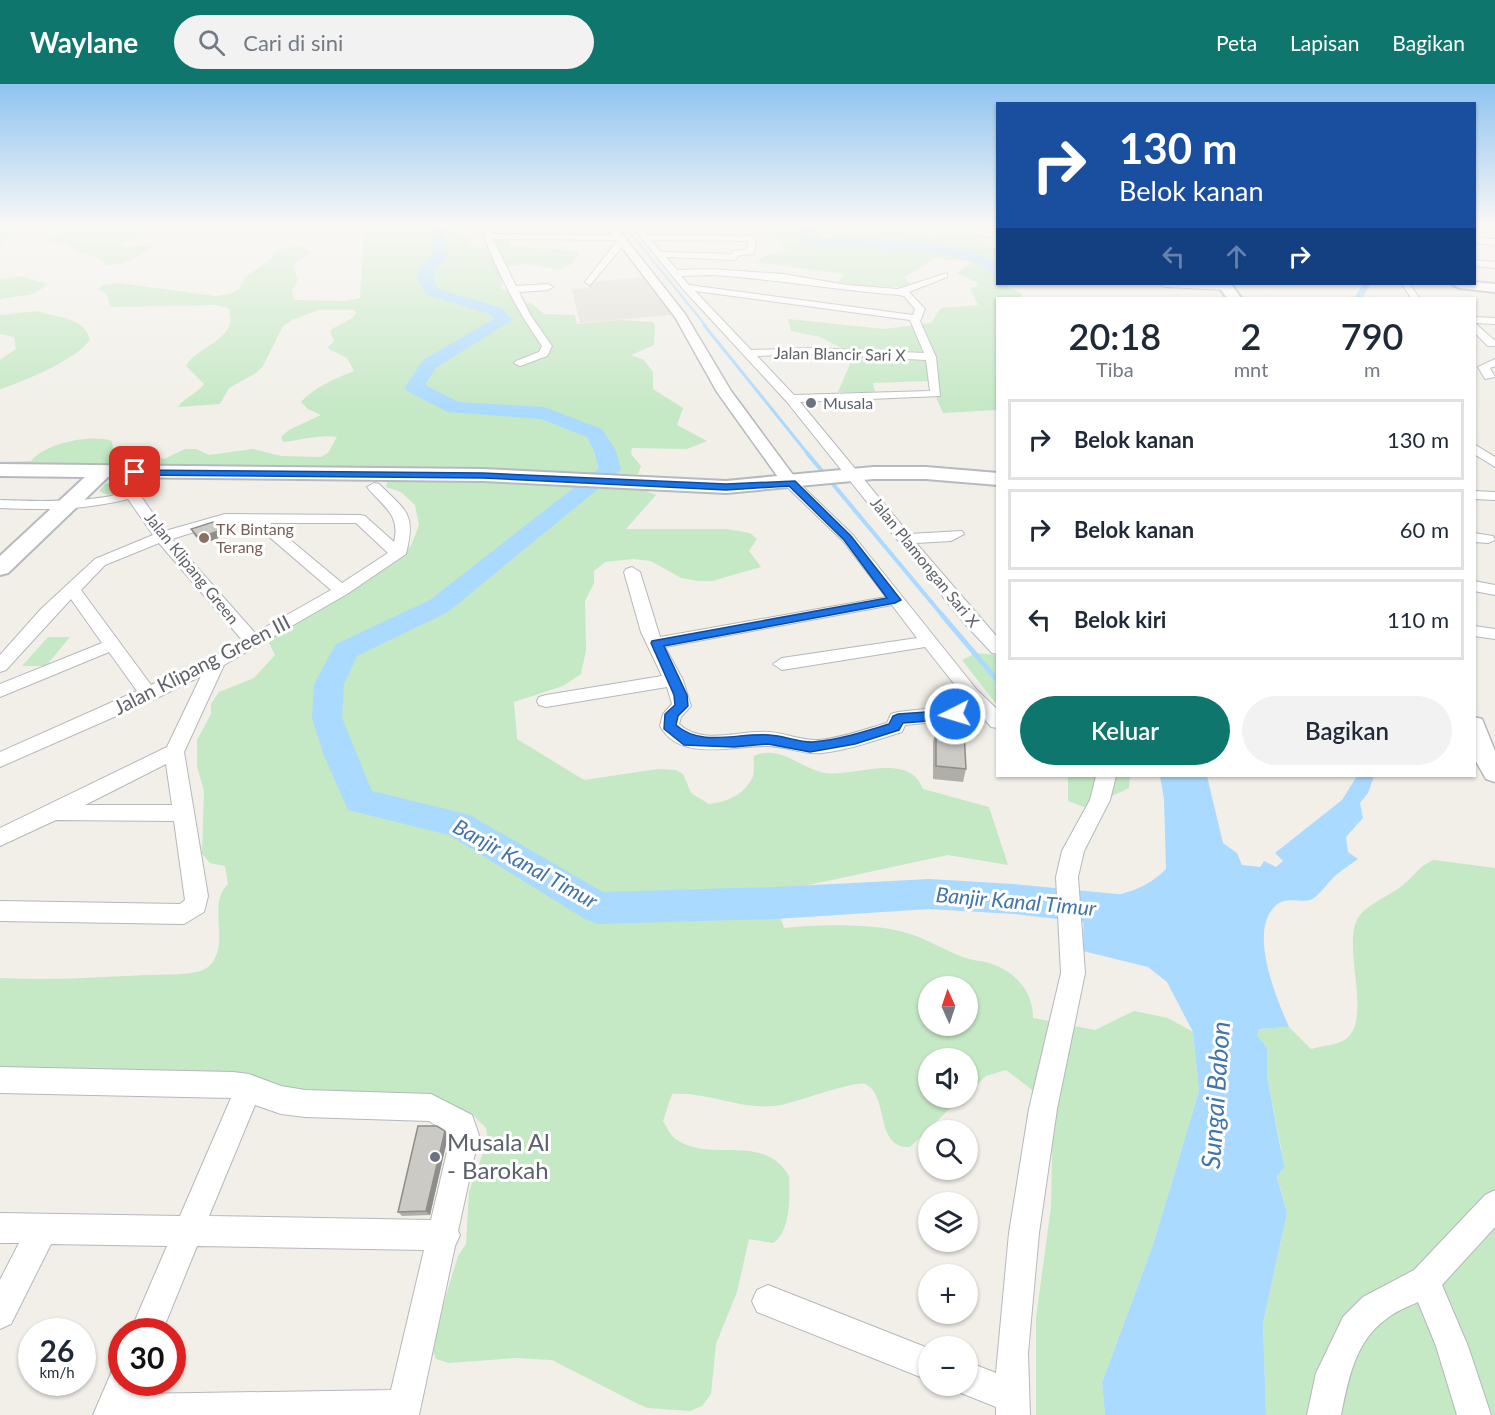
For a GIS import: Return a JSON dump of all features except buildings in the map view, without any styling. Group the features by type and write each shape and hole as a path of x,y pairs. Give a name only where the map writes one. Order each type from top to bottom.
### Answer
{"main road":[{"path":"0,470 539,478 726,487 797,483 848,475 927,472 996,479"},
{"path":"2,565 102,472"}],"street":[{"path":"520,363 543,354 547,346 526,316 515,289 546,287"},
{"path":"659,287 681,317 724,392 797,483 848,538 895,600 996,720"},
{"name":"Jalan Plamongan Sari X","path":"686,287 791,399 848,475 906,539 969,618 996,647"},
{"path":"687,287 915,318"},
{"path":"822,307 838,287"},
{"path":"839,287 907,294 920,309 915,318"},
{"path":"899,292 912,287"},
{"path":"791,399 936,394 931,357 915,318"},
{"path":"1476,320 1495,321"},
{"path":"1476,328 1492,346"},
{"path":"1476,343 1492,346"},
{"name":"Jalan Blancir Sari X","path":"749,353 813,351 931,357"},
{"path":"1492,377 1484,367 1488,363 1495,362"},
{"path":"1476,375 1492,377"},
{"path":"1476,449 1495,463"},
{"name":"Jalan Klipang Green","path":"0,505 97,504 132,494 142,488 151,472"},
{"path":"360,519 398,555 404,531 400,513 374,487"},
{"name":"Jalan Klipang Green","path":"132,494 162,537 253,642"},
{"path":"1476,495 1495,496"},
{"path":"0,666 100,562 162,537 220,519 360,519 400,513"},
{"path":"255,518 341,591"},
{"path":"906,539 951,537 957,534"},
{"name":"Jalan Klipang Green III","path":"0,760 149,695 217,662 341,591 398,555"},
{"path":"632,572 646,622 674,680 682,706 672,714 669,726 684,740 734,742 768,739 810,747 855,739 895,727 898,719 955,714 983,706"},
{"path":"1476,586 1495,590"},
{"path":"72,589 149,695"},
{"path":"657,643 895,600"},
{"path":"1476,630 1495,634"},
{"path":"782,664 930,641"},
{"path":"0,691 114,644"},
{"path":"0,911 184,914 196,905 198,896 174,752 217,662"},
{"path":"546,701 674,680"},
{"path":"1476,731 1483,751 1495,773"},
{"path":"0,838 56,813 174,752"},
{"path":"1013,1406 1012,1353 1024,1233 1043,1109 1070,990 1073,957 1067,877 1073,851 1100,800 1106,777"},
{"path":"56,813 185,813"},
{"path":"0,1080 249,1087 254,1093 292,1103 431,1107 455,1124 462,1125 465,1135 445,1235 403,1411 115,1403"},
{"path":"152,1318 249,1087"},
{"path":"1324,1415 1333,1372 1354,1328 1374,1308 1425,1281 1462,1237 1495,1205"},
{"path":"0,1228 445,1235"},
{"path":"0,1313 43,1229"},
{"path":"1425,1281 1452,1346 1474,1415"},
{"path":"768,1301 918,1360"},
{"path":"978,1385 1013,1406"}],"shaded area":[{"path":"654,287 672,315 580,323 572,289"}],"green space":[{"path":"0,287 44,287 34,294 0,299"},
{"path":"101,287 150,287 215,296 230,294 240,287 294,287 294,300 345,301 360,298 361,287 500,287 511,292 520,304 531,303 544,314 575,315 577,324 621,320 653,322 655,325 654,345 631,355 644,360 653,372 653,389 683,408 677,425 707,441 687,449 632,448 631,454 641,466 638,474 579,473 577,476 583,486 646,491 656,495 626,529 727,529 750,533 757,539 749,551 761,567 712,581 699,581 681,578 651,561 633,559 605,562 594,571 594,583 585,601 586,650 581,674 563,686 514,702 517,739 584,780 658,769 676,770 683,774 691,793 709,804 729,799 746,788 753,776 754,756 764,753 782,755 825,773 880,768 906,771 916,778 923,789 989,807 1008,865 948,855 799,887 779,913 784,928 829,925 864,926 880,927 915,936 969,959 992,964 1009,973 1027,992 1033,1018 1095,1030 1134,1011 1168,1018 1193,1032 1199,1091 1154,1242 1102,1383 1105,1415 1036,1415 1036,1318 1051,1207 1053,1115 1031,1089 1006,1070 986,1076 978,1084 978,1048 918,1048 918,1108 951,1108 938,1120 918,1120 918,1139 910,1147 899,1145 891,1140 878,1099 873,1090 865,1084 850,1085 789,1103 767,1106 740,1104 699,1095 672,1094 663,1121 677,1140 705,1149 751,1151 765,1155 778,1163 789,1176 788,1212 783,1231 773,1243 749,1239 737,1292 716,1344 711,1394 702,1406 690,1411 648,1408 552,1360 515,1358 449,1363 436,1359 431,1345 458,1256 466,1244 469,1192 488,1139 486,1128 472,1114 430,1102 0,1071 0,978 55,979 183,974 203,970 212,963 219,939 219,900 228,884 225,866 210,863 202,854 204,791 197,766 197,740 211,714 211,704 219,692 254,678 275,655 269,643 276,635 368,581 411,546 419,525 415,505 401,492 386,487 387,482 364,479 304,480 92,464 0,467 0,462 31,461 47,449 57,445 92,439 112,441 113,448 152,448 156,456 164,459 185,449 196,449 209,455 253,449 281,456 321,457 328,453 337,437 317,437 283,442 281,437 289,430 321,415 308,409 301,402 306,397 325,384 354,371 347,358 327,348 334,341 330,331 353,317 356,314 354,310 318,310 292,320 283,326 263,366 256,373 229,388 220,404 178,407 204,384 186,366 224,334 231,318 228,308 216,305 111,307 106,293 99,290"},
{"path":"1007,287 1023,294 1020,297 996,297 996,410 943,413 929,381 873,383 875,392 838,392 850,364 847,351 820,337 791,331 788,319 884,329 931,323 941,308 978,305 970,288"},
{"path":"38,311 75,322 86,331 90,339 63,362 35,376 0,389 0,360 16,349 14,337 0,334 0,315"},
{"path":"122,480 131,484 121,492 107,494 99,491 105,484"},
{"path":"48,637 70,637 46,666 22,666"},
{"path":"976,653 996,655 996,704 962,660"},
{"path":"1068,777 1130,777 1129,788 1087,808 1068,801"},
{"path":"1434,860 1495,868 1495,1415 1266,1415 1263,1323 1287,1213 1277,1176 1281,1148 1267,1076 1267,1048 1257,1035 1259,1029 1289,1027 1311,1049 1346,1039 1354,1029 1357,1014 1353,942 1355,927 1360,915"}],"water":[{"name":"Sungai Babon","path":"1160,777 1207,777 1223,843 1237,853 1242,865 1260,867 1264,861 1276,867 1283,861 1275,853 1342,800 1356,777 1374,777 1368,793 1360,803 1363,818 1346,837 1348,852 1358,859 1336,875 1314,898 1306,901 1288,900 1279,903 1269,914 1265,928 1264,945 1267,963 1289,1027 1259,1029 1257,1035 1267,1048 1267,1076 1284,1167 1277,1177 1287,1213 1263,1323 1266,1415 1105,1415 1102,1383 1154,1242 1199,1091 1193,1032 1167,982 1148,967 1083,951 1084,900 1128,892 1148,883 1166,869 1164,799"}],"waterway":[{"name":"Banjir Kanal Timur","path":"429,287 432,292 496,311 504,320 429,364 414,387 455,408 544,413 595,433 605,451 610,470 439,606 346,650 329,684 327,718 360,801 458,824 598,908 776,903 929,894 1014,899 1127,911"},
{"path":"674,287 706,326"},
{"path":"1217,287 1224,297"},
{"path":"1359,297 1365,287"},
{"path":"704,325 808,454"},
{"path":"807,453 943,616"},
{"path":"942,615 996,679"}],"place":[{"name":"Musala","path":"811,403"},
{"name":"TK Bintang Terang","path":"204,538"},
{"name":"Musala Al - Barokah","path":"435,1157"}],"route":[{"path":"135,472 483,475 726,487 759,487 791,483 848,538 895,600 768,621 657,643 680,695 682,706 672,714 669,726 684,740 734,742 768,739 810,747 855,739 895,727 898,719 955,714"}]}
